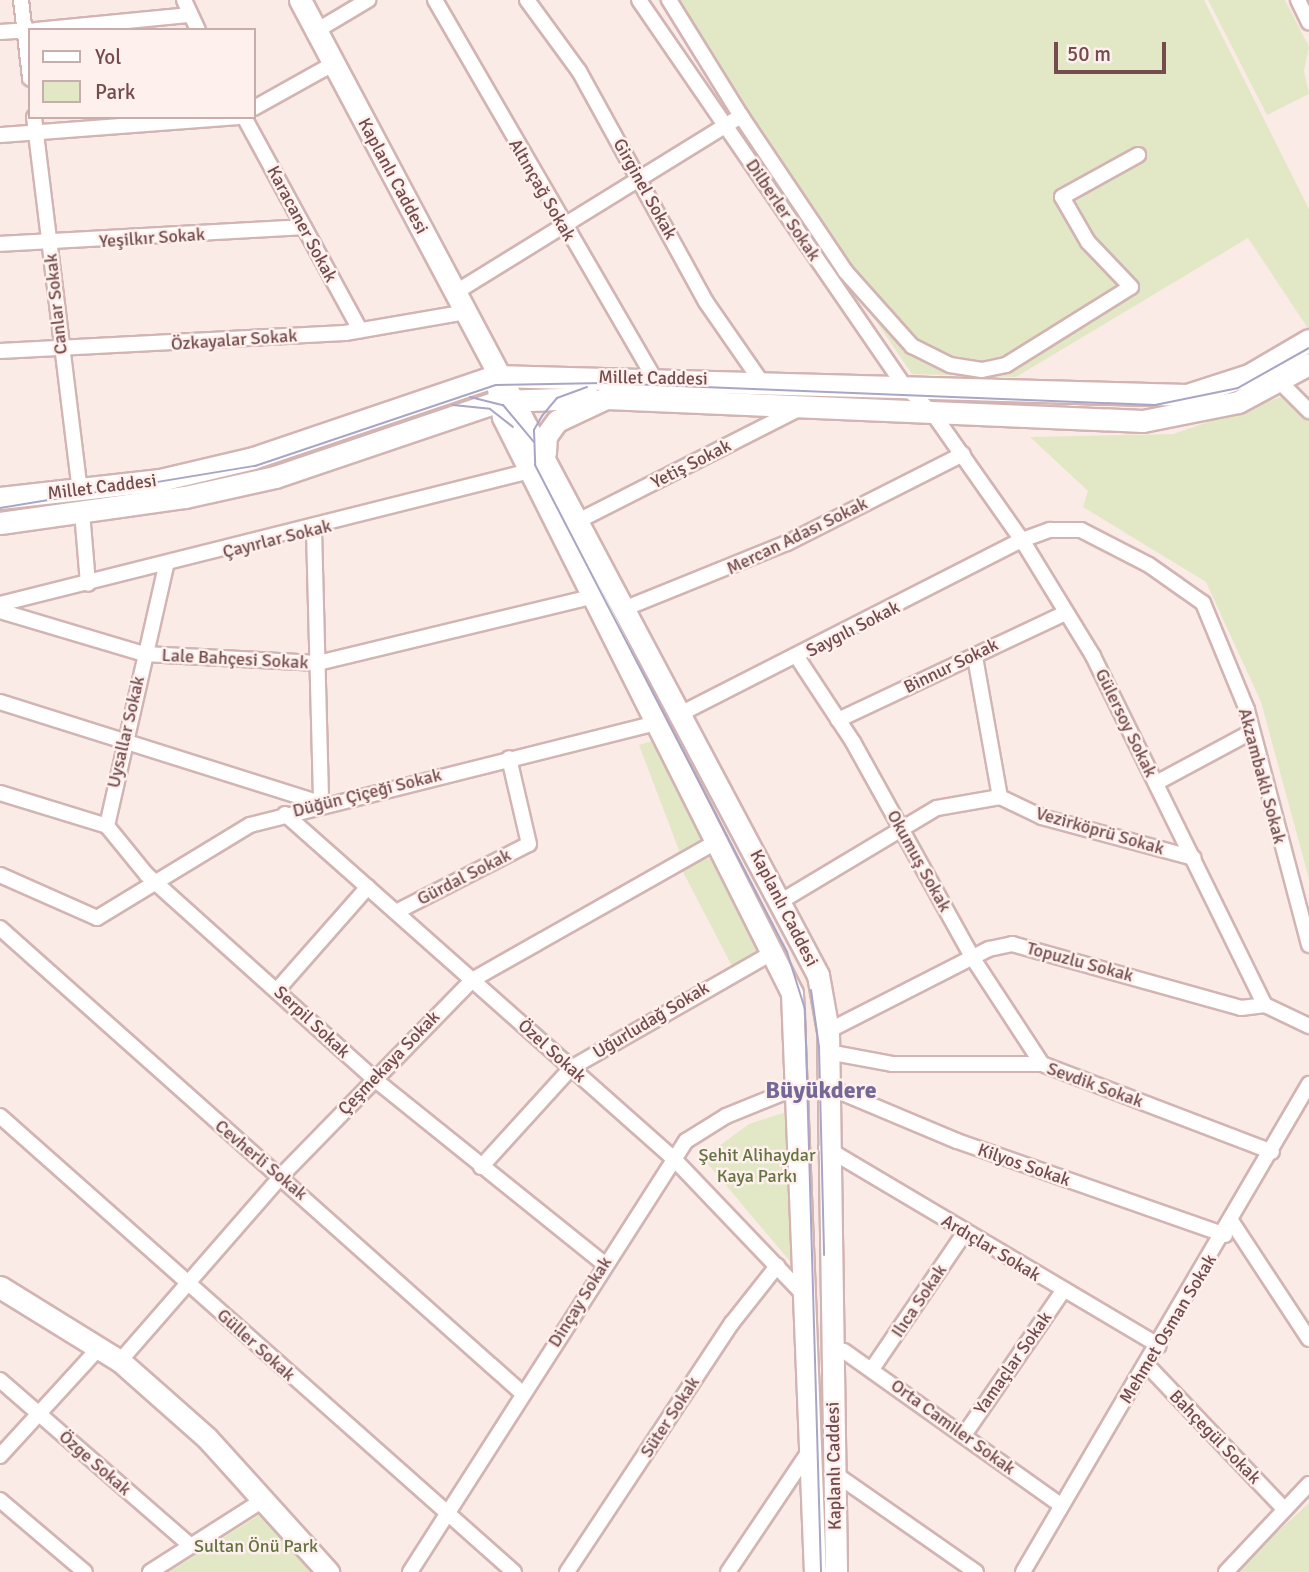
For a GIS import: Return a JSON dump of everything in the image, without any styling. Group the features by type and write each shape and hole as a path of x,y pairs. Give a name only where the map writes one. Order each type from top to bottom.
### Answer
{"main road":[{"name":"Kaplanlı Caddesi","path":"300,0 456,292 491,350 530,472 775,951 792,993 800,1086 814,1572"},
{"name":"Millet Caddesi","path":"0,498 80,490 253,458 500,376 760,380 1187,395 1249,375 1309,340"},
{"name":"Millet Caddesi","path":"0,523 82,512 275,477 508,400 606,398 934,415 1143,421 1238,402 1281,383 1309,364"},
{"name":"Millet Caddesi","path":"548,459 545,436 558,421 606,398"},
{"name":"Kaplanlı Caddesi","path":"508,400 548,459 783,900 818,975 828,1042 825,1147 836,1572"},
{"path":"4,1293 120,1361 263,1500 328,1572"}],"street":[{"path":"20,0 29,28"},
{"path":"184,0 197,28"},
{"path":"316,31 368,0"},
{"name":"Altınçağ Sokak","path":"435,0 561,225 654,379"},
{"name":"Girginel Sokak","path":"527,0 579,71 706,302 760,380"},
{"name":"Dilberler Sokak","path":"639,0 903,384 934,415"},
{"path":"669,0 741,116 845,271 912,346 950,365 982,370 1006,365 1131,287 1088,242 1062,197 1138,155"},
{"path":"1298,0 1309,23"},
{"path":"51,28 190,15"},
{"path":"0,32 28,30"},
{"path":"256,107 333,64"},
{"path":"456,292 638,175 741,116"},
{"name":"Canlar Sokak","path":"34,119 80,490"},
{"path":"0,135 214,119"},
{"name":"Karacaner Sokak","path":"245,119 359,330"},
{"name":"Yeşilkır Sokak","path":"0,244 50,245 304,227"},
{"name":"Özkayalar Sokak","path":"0,351 359,330 467,312"},
{"path":"1281,383 1309,411"},
{"name":"Yetiş Sokak","path":"580,520 802,408"},
{"name":"Gülersoy Sokak","path":"934,415 1022,540 1065,613 1195,858 1265,1005"},
{"name":"Mercan Adası Sokak","path":"626,608 787,543 963,454"},
{"name":"Çayırlar Sokak","path":"0,604 314,530 530,472 548,459"},
{"path":"82,512 88,584"},
{"path":"0,702 124,737 321,803 314,530"},
{"name":"Akzambaklı Sokak","path":"1022,540 1050,530 1081,530 1149,565 1203,603 1251,732 1309,946"},
{"name":"Saygılı Sokak","path":"682,713 797,657 1022,540"},
{"name":"Uysallar Sokak","path":"107,826 124,737 166,566"},
{"name":"Lale Bahçesi Sokak","path":"0,611 144,654 318,663 595,596"},
{"name":"Binnur Sokak","path":"838,720 1065,613"},
{"name":"Okumuş Sokak","path":"797,657 838,720 972,957 1042,1064"},
{"path":"783,900 901,828 953,802 1000,797 975,657"},
{"name":"Düğün Çiçeği Sokak","path":"0,875 97,918 250,825 321,803 659,722"},
{"path":"1156,783 1251,732"},
{"name":"Gürdal Sokak","path":"396,912 529,844 509,758"},
{"path":"0,793 107,826 155,882"},
{"name":"Vezirköprü Sokak","path":"1000,797 1042,817 1195,858"},
{"name":"Özel Sokak","path":"285,814 674,1159 808,1299"},
{"name":"Çeşmekaya Sokak","path":"120,1361 191,1286 282,1175 472,980 719,840"},
{"name":"Serpil Sokak","path":"155,882 278,989 373,1079 604,1264"},
{"path":"278,989 368,887"},
{"name":"Cevherli Sokak","path":"0,928 164,1079 282,1175 522,1393"},
{"name":"Topuzlu Sokak","path":"828,1042 972,957 1012,944 1241,1008 1265,1005"},
{"name":"Uğurludağ Sokak","path":"481,1167 571,1068 775,951"},
{"path":"1265,1005 1309,1026"},
{"name":"Sevdik Sokak","path":"828,1042 905,1065 1042,1064 1272,1152"},
{"name":"Mehmet Osman Sokak","path":"1023,1572 1229,1228 1309,1084"},
{"name":"Dinçay Sokak","path":"410,1572 446,1507 686,1141 726,1115 800,1086"},
{"name":"Kilyos Sokak","path":"825,1086 957,1141 1229,1228"},
{"name":"Güller Sokak","path":"0,1116 446,1507 514,1572"},
{"name":"Ardıçlar Sokak","path":"825,1147 1159,1346"},
{"path":"1229,1228 1309,1339"},
{"name":"Ilıca Sokak","path":"872,1369 965,1232"},
{"name":"Süter Sokak","path":"567,1572 732,1323 777,1266"},
{"name":"Yamaçlar Sokak","path":"964,1435 1063,1291"},
{"path":"0,1456 98,1349"},
{"name":"Orta Camiler Sokak","path":"844,1351 1061,1505"},
{"name":"Bahçegül Sokak","path":"1147,1365 1283,1508"},
{"name":"Özge Sokak","path":"0,1380 191,1546"},
{"path":"728,1572 811,1449"},
{"path":"834,1473 976,1572"},
{"path":"1226,1572 1283,1508 1309,1484"},
{"path":"0,1500 85,1572"},
{"path":"150,1572 263,1500"}],"green space":[{"path":"658,0 1204,0 1309,209 1309,330 1248,238 1016,377 912,374"},
{"path":"1208,0 1285,0 1309,47 1304,71 1309,94 1267,115"},
{"path":"1284,396 1309,420 1309,879 1261,702 1206,582 1083,507 1088,491 1030,437 1173,434"},
{"path":"652,741 704,844 680,853 639,745"},
{"path":"693,857 715,859 768,955 735,972 682,870"},
{"name":"Şehit Alihaydar Kaya Parkı","path":"792,1110 794,1266 703,1158 749,1124"},
{"path":"1309,1503 1309,1572 1240,1572 1255,1552"},
{"name":"Sultan Önü Park","path":"262,1513 310,1572 169,1572"}],"tram line":[{"path":"0,508 255,466 496,385 604,383 1155,405 1238,388 1309,348"},
{"path":"587,387 557,398 542,416 534,430 535,465 787,952 805,1009 821,1572"},
{"path":"470,397 503,405 534,442"},
{"path":"453,405 490,409 513,427"},
{"path":"811,990 819,1047 824,1255"}],"district":[{"name":"Büyükdere","path":"821,1091"}]}
